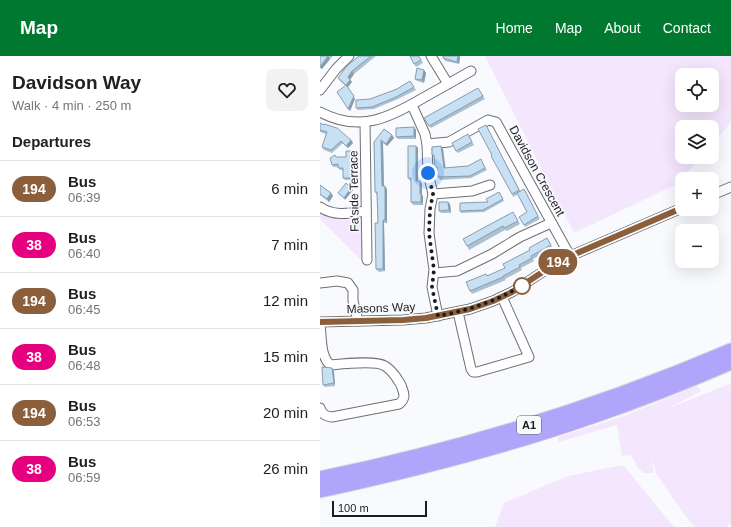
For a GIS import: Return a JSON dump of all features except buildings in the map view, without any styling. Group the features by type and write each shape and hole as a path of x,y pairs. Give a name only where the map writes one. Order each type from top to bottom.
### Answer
{"highway":[{"name":"A1","path":"320,478 417,457 531,425 620,395 731,350"},
{"name":"A1","path":"320,491 437,464 541,434 640,400 731,363"}],"street":[{"path":"320,90 336,69 349,56"},
{"path":"432,56 448,84"},
{"path":"320,112 333,117 357,122 385,118 412,105 471,71"},
{"path":"412,105 425,134 427,144 428,173 433,194 430,209 429,233 434,273 432,287 438,316"},
{"name":"Davidson Crescent","path":"427,144 449,142 488,120 496,122 570,256"},
{"name":"Fa'side Terrace","path":"365,122 367,260"},
{"path":"433,194 472,191 490,185"},
{"path":"719,192 731,187"},
{"path":"320,207 334,214 366,211"},
{"name":"Masons Way","path":"320,322 396,321 458,312 502,297 561,260 675,211"},
{"path":"434,273 457,271 492,254 520,237 551,223"},
{"path":"320,283 337,281 348,283 353,290 353,301 358,321"},
{"path":"458,312 471,369 475,372 529,357 502,297"},
{"path":"320,325 322,363 330,365 348,363 377,363 384,365 391,370 402,385 404,395 403,400 399,404 332,417 326,416 320,411"}],"shaded area":[{"path":"485,56 731,56 731,122 719,136 719,120 675,120 675,164 695,164 688,172 675,172 675,185 574,233"},
{"path":"320,211 357,215 362,219 364,263 320,219"},
{"path":"729,384 731,386 731,523 727,527 695,527 657,475 651,458 654,473 644,473 639,469 631,455 622,456 617,425 558,442 558,437 624,416 697,386 701,391 667,409"},
{"path":"623,465 674,527 495,527 504,503 568,476"}],"bus line":[{"name":"194","path":"320,322 403,320 426,318 470,309 493,301 512,292 561,260 675,211"}],"route":[{"path":"428,173 433,194 430,209 429,233 434,270 432,287 438,316 470,309 493,301 512,292 524,284 522,286"}]}
